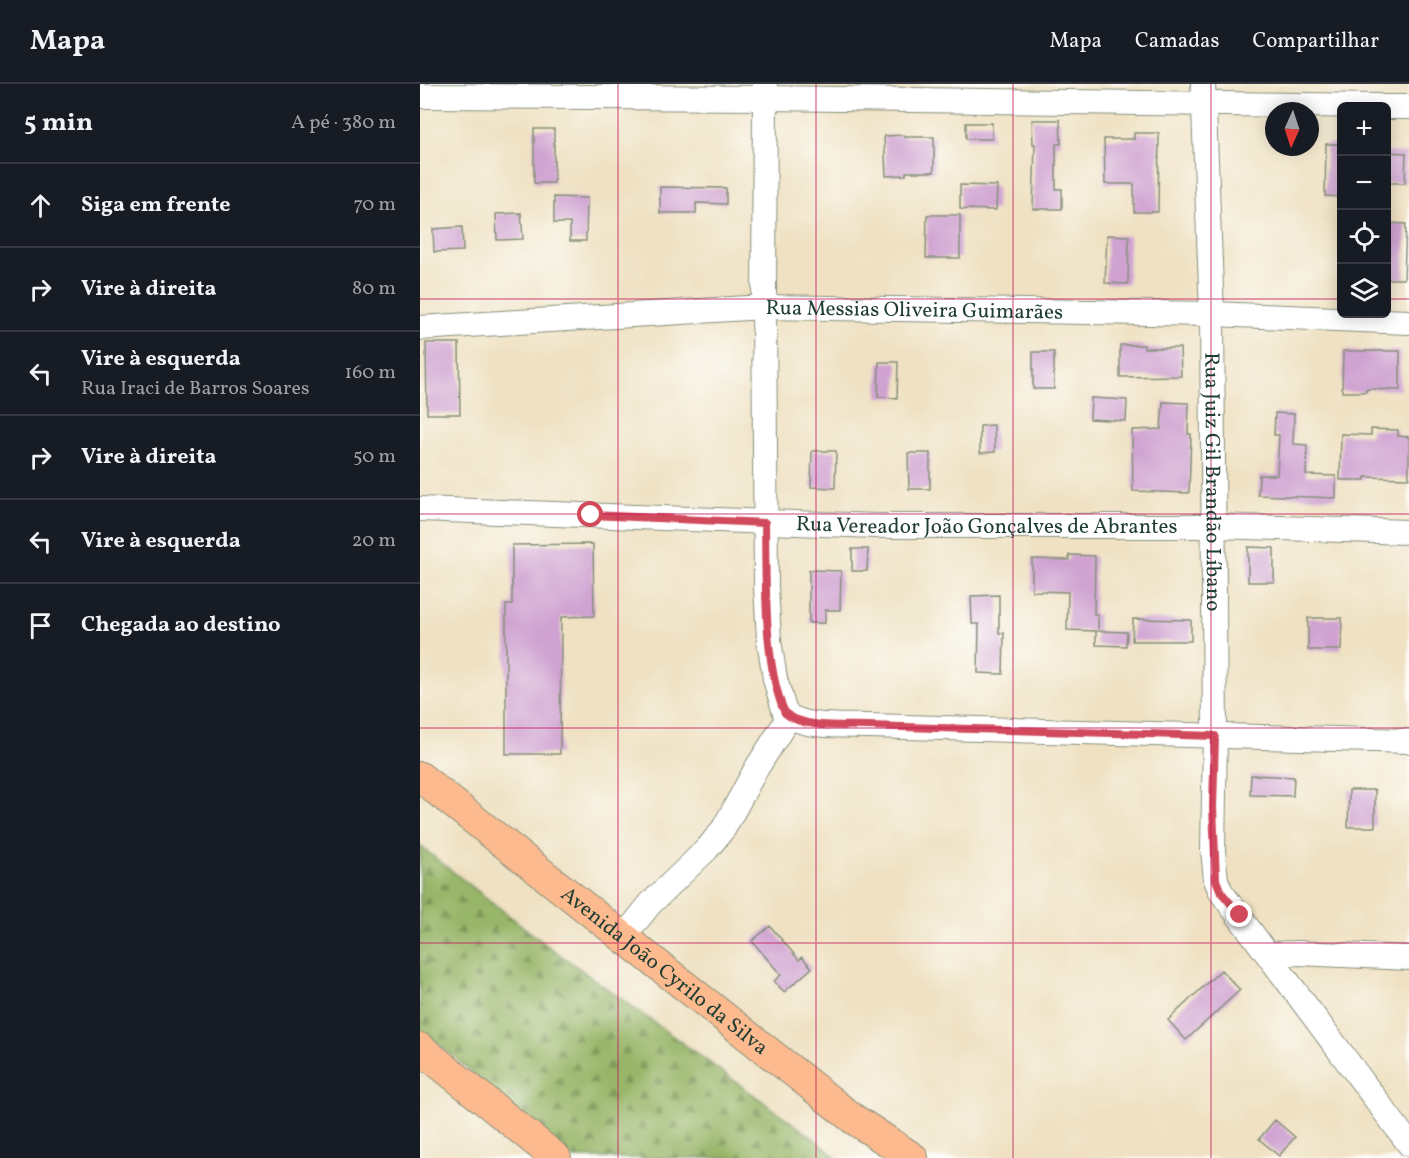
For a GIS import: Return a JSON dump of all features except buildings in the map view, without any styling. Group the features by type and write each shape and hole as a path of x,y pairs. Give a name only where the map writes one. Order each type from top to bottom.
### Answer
{"main road":[{"name":"Avenida João Cyrilo da Silva","path":"420,777 852,1118 913,1158"},
{"path":"421,1050 556,1158"}],"street":[{"path":"765,91 765,523 769,639 781,704 789,717 816,724 1409,741"},
{"path":"420,96 765,91 1204,94 1337,103"},
{"name":"Rua Juiz Gil Brandão Líbano","path":"1204,94 1212,314 1215,736 1213,807 1216,880 1221,892 1268,954"},
{"path":"1391,107 1409,107"},
{"name":"Rua Messias Oliveira Guimarães","path":"420,328 764,307 1212,314 1409,322"},
{"name":"Rua Vereador João Gonçalves de Abrantes","path":"420,509 887,526 1214,526 1409,532"},
{"path":"623,938 650,904 707,849 724,828 756,769 789,717"},
{"path":"1268,954 1298,953 1409,958"},
{"path":"1268,954 1409,1144"}],"green space":[{"path":"420,846 544,943 816,1140 836,1158 572,1158 441,1046 420,1032"}],"route":[{"path":"591,515 765,523 769,639 775,680 785,713 797,720 816,724 868,726 1215,736 1214,868 1221,892 1240,915"}]}
